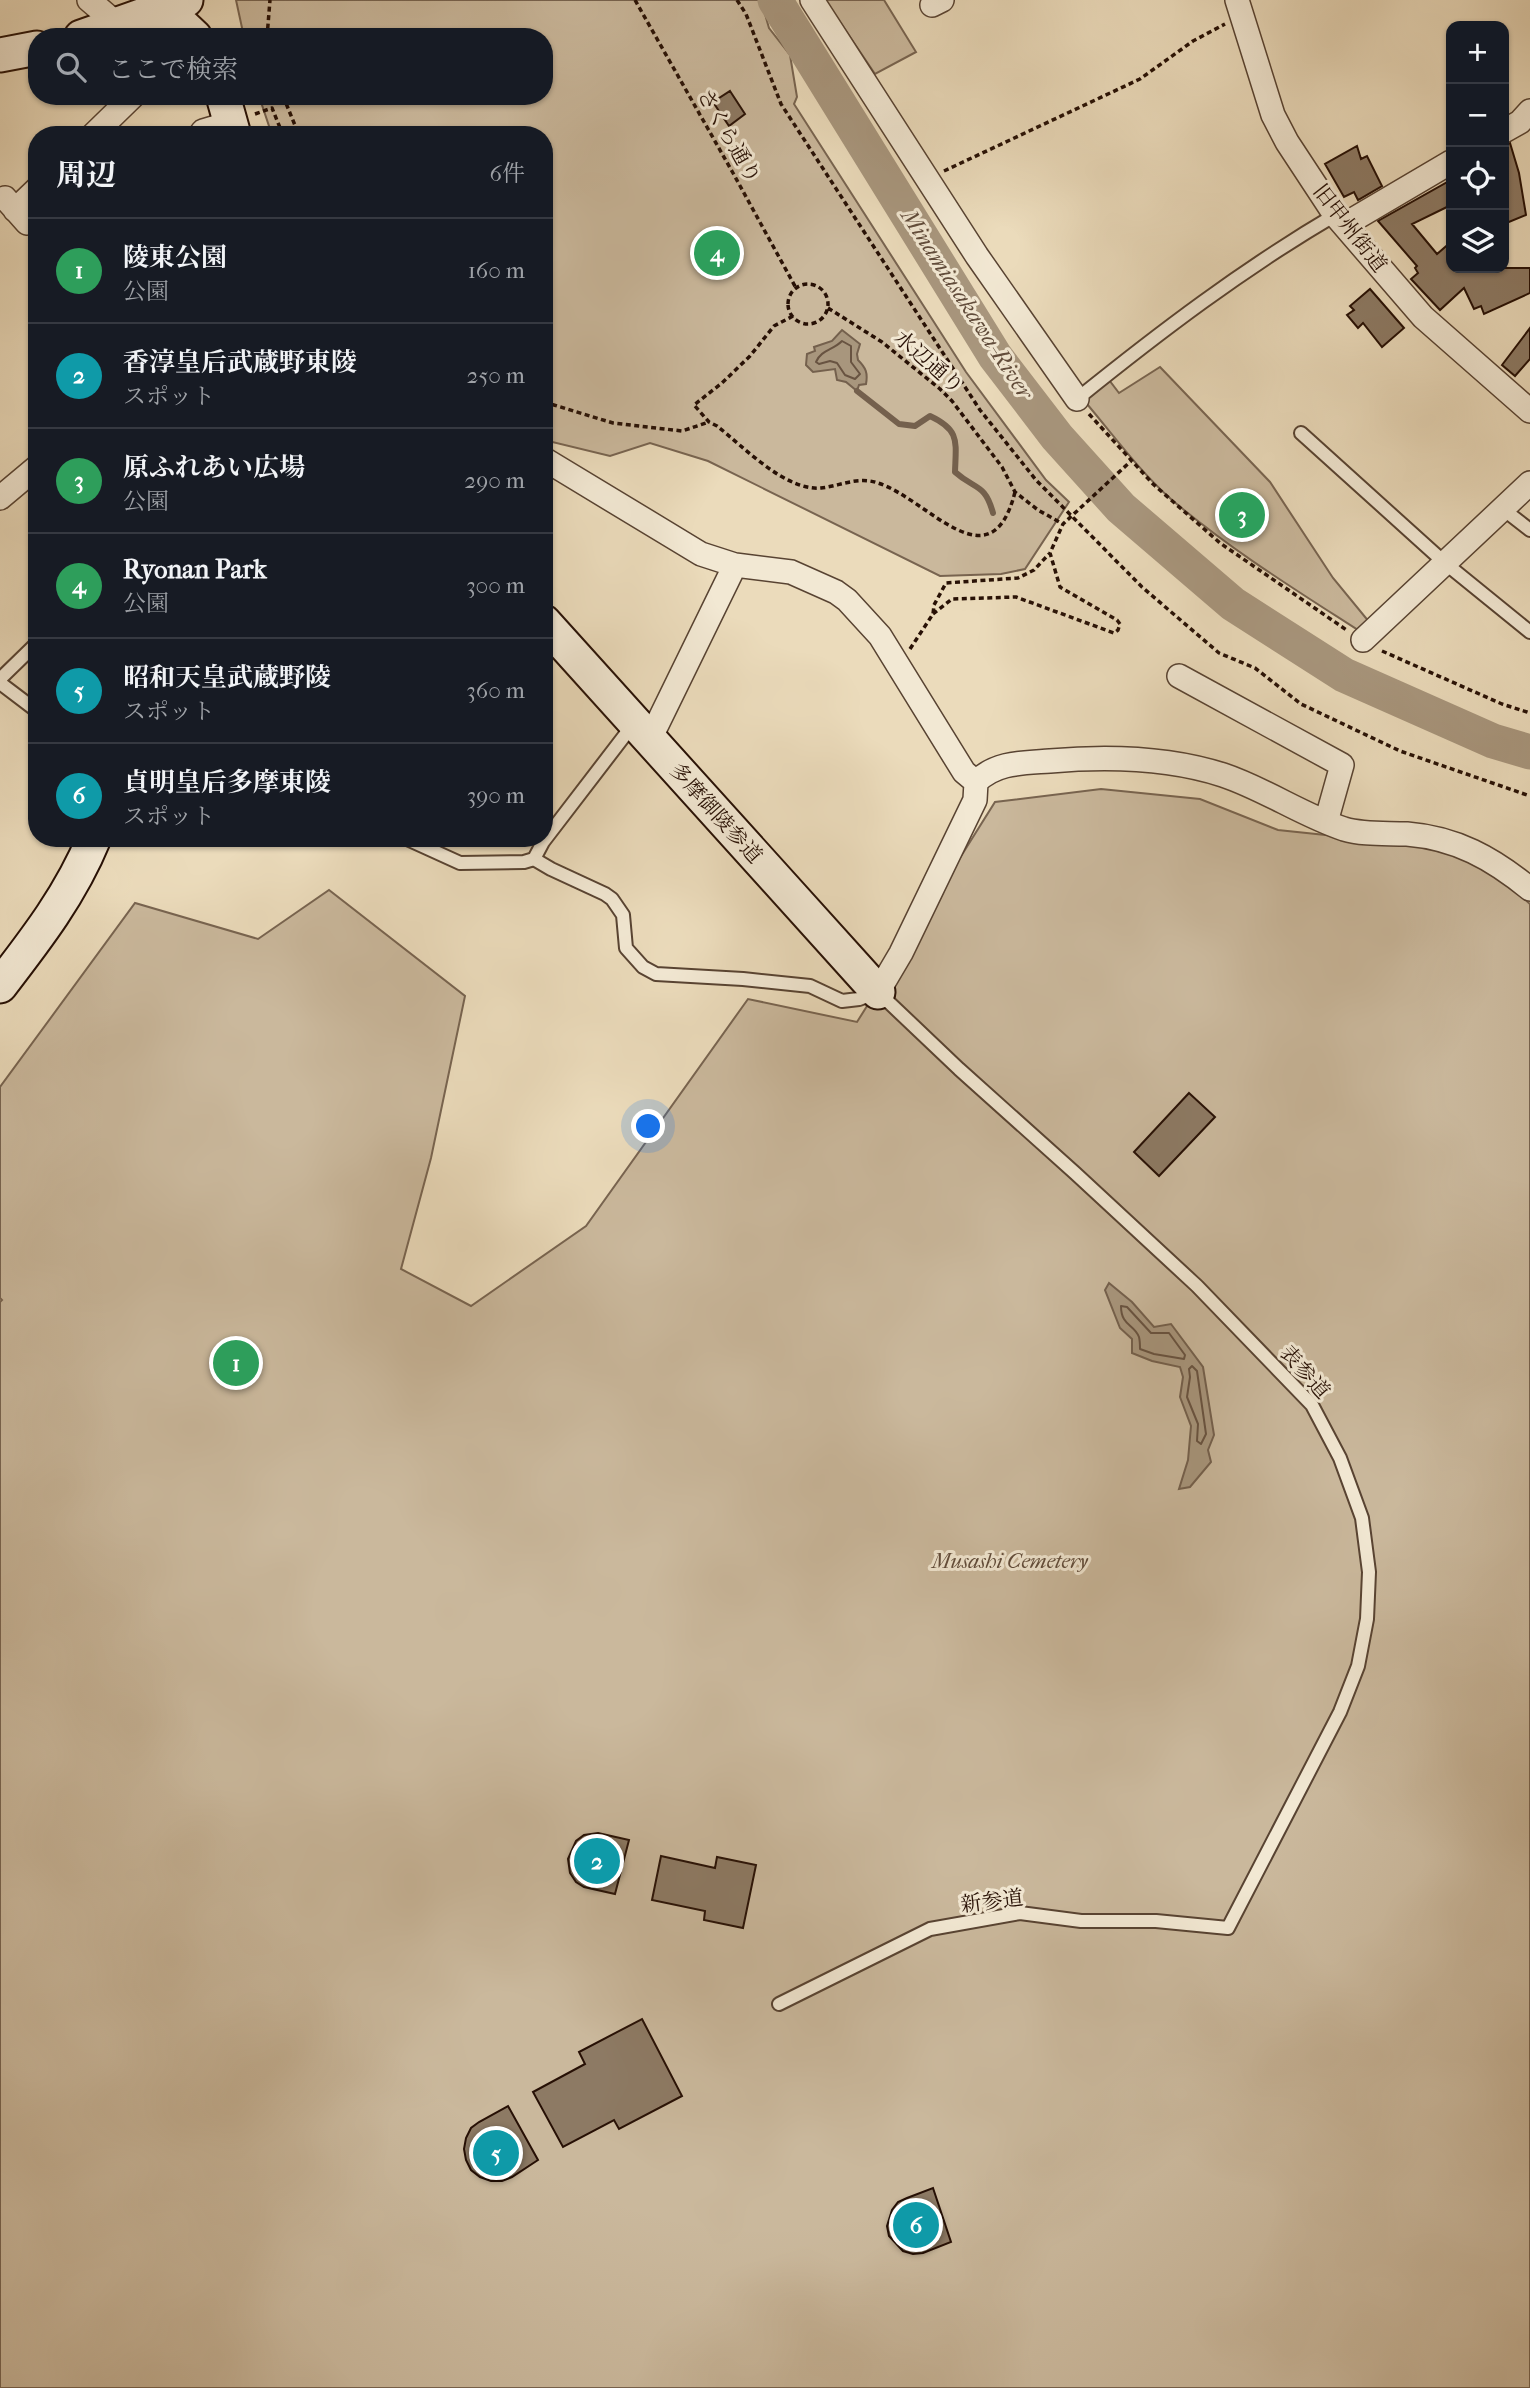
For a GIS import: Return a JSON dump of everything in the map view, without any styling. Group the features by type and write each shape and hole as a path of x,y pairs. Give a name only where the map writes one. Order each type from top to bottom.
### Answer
{"main road":[{"path":"199,0 204,28"},
{"path":"106,28 168,4 185,28"},
{"path":"0,55 28,50"},
{"name":"多摩御陵参道","path":"553,632 884,997"},
{"path":"0,986 51,921 80,872 90,847"}],"street":[{"path":"89,0 117,24"},
{"path":"812,0 1020,320 1077,399"},
{"name":"旧甲州街道","path":"1239,7 1273,115 1287,142 1339,220 1423,317 1530,411"},
{"path":"102,126 124,105"},
{"path":"1509,128 1520,122 1530,110"},
{"path":"215,126 236,117"},
{"path":"1339,220 1446,165"},
{"path":"16,210 28,198"},
{"path":"553,464 701,554 735,565 791,572 836,592 864,617 880,636 964,772 976,782"},
{"path":"0,498 28,475"},
{"path":"1363,640 1530,483"},
{"path":"643,731 735,565"},
{"path":"1179,676 1342,765 1326,822"},
{"path":"884,997 901,953 975,800 976,782 986,772 1011,764 1100,759 1156,761 1193,767 1223,775 1346,830 1432,836 1464,846 1497,863 1530,889"}],"lane":[{"path":"1077,399 1150,340 1277,248 1339,220"},
{"path":"1301,433 1445,564 1530,632"},
{"path":"1503,509 1530,530"},
{"path":"28,652 0,681 28,704"},
{"path":"553,831 643,731"},
{"path":"425,847 460,863 524,862 534,859 540,847"},
{"path":"534,859 612,899 623,915 626,948 643,967 656,974 810,986 842,1001 884,997"},
{"name":"表参道","path":"884,997 1197,1286 1312,1405 1340,1458 1362,1518 1369,1572 1367,1619 1358,1666 1340,1712 1228,1928"},
{"name":"新参道","path":"779,2004 930,1929 1020,1913 1082,1921 1156,1921 1228,1928"}],"path":[{"path":"268,28 271,0"},
{"name":"さくら通り","path":"635,0 796,288"},
{"path":"737,0 746,14 781,104 980,410 1036,480 1142,587 1219,653 1255,668 1301,704 1399,751 1530,796"},
{"path":"929,181 950,166 1140,79 1239,7"},
{"path":"287,105 295,126"},
{"path":"236,117 272,108 279,126"},
{"path":"807,284 819,288 827,298 828,308 822,317 811,323 804,323 793,316 788,304 796,288 807,284"},
{"name":"水辺通り","path":"828,308 919,370 952,401 1002,467 1015,492"},
{"path":"793,316 774,327 722,383 694,405 709,422 783,478 810,488 855,481 877,482 970,534 989,534 1000,528 1009,514 1015,492 1038,510 1063,524"},
{"path":"1077,399 1175,506 1220,543 1363,640 1442,679 1530,713"},
{"path":"553,405 613,423 682,431 709,422"},
{"path":"933,614 934,605 946,583 1018,578 1034,570 1049,553 1063,524 1131,461"},
{"path":"898,664 933,614 952,599 1016,597 1114,633 1118,630 1120,624 1117,620 1060,587 1049,553"}],"green space":[{"path":"236,0 761,0 769,28 790,55 797,97 794,104 966,372 1046,480 1069,502 1025,569 1001,574 940,576 708,461 650,443 610,456 553,442 553,126 269,126 262,105 553,105 553,28 242,28"},
{"path":"825,0 884,0 916,52 875,74"},
{"path":"1160,367 1270,482 1333,578 1370,623 1361,632 1241,553 1172,500 1138,466 1087,404 1087,397 1109,380 1119,393"},
{"name":"Musashi Cemetery","path":"1101,789 1200,799 1278,830 1440,847 1476,857 1530,904 1530,2388 0,2388 0,1087 135,903 258,939 329,890 465,996 431,1158 401,1269 471,1306 586,1226 748,999 857,1022 995,802"}],"water":[{"path":"842,330 860,344 858,360 866,371 867,380 866,384 859,385 857,391 846,382 837,380 835,369 813,372 806,365 807,354 815,351 814,347 832,341"},
{"path":"1109,1283 1132,1302 1154,1327 1171,1324 1203,1367 1214,1435 1208,1450 1211,1462 1190,1487 1179,1489 1188,1460 1191,1426 1180,1397 1183,1377 1180,1367 1132,1353 1132,1339 1120,1328 1105,1290"}],"building":[{"path":"730,91 745,114 729,126 713,102"},
{"path":"1509,143 1519,173 1526,215 1509,222 1509,147"},
{"path":"1357,146 1361,159 1367,156 1382,186 1358,200 1354,192 1344,197 1325,164"},
{"path":"1446,183 1446,207 1412,224 1437,254 1446,246 1446,273 1509,273 1509,268 1530,268 1530,293 1484,314 1481,306 1474,309 1464,288 1440,310 1411,279 1418,273 1415,268 1417,266 1378,221"},
{"path":"1370,289 1404,328 1382,347 1363,323 1358,328 1347,315 1354,310 1350,306"},
{"path":"1530,328 1530,359 1515,376 1502,365"},
{"path":"1189,1093 1215,1117 1159,1176 1134,1152"},
{"path":"598,1833 629,1840 615,1894 584,1887 576,1882 570,1873 568,1859 576,1841 584,1835"},
{"path":"661,1856 715,1868 717,1857 756,1865 743,1928 704,1920 705,1911 652,1900"},
{"path":"642,2019 682,2096 619,2129 614,2120 563,2147 533,2092 585,2064 579,2052"},
{"path":"508,2106 538,2160 512,2177 491,2181 471,2170 464,2149 466,2138 471,2128"},
{"path":"933,2188 951,2242 923,2253 903,2251 889,2236 887,2226 892,2210 898,2202"}],"waterway":[{"name":"Minamiasakawa-River","path":"775,0 995,356 1057,437 1121,508 1233,604 1344,675 1493,741 1530,752"},
{"path":"857,391 899,424 915,426 930,416 947,426 954,438 955,472 987,496 993,513"}],"place":[{"name":"Ryonan Park","path":"717,253"},
{"name":"原ふれあい広場","path":"1242,515"},
{"name":"陵東公園","path":"236,1363"},
{"name":"香淳皇后武蔵野東陵","path":"597,1861"},
{"name":"昭和天皇武蔵野陵","path":"496,2153"},
{"name":"貞明皇后多摩東陵","path":"916,2225"}]}
